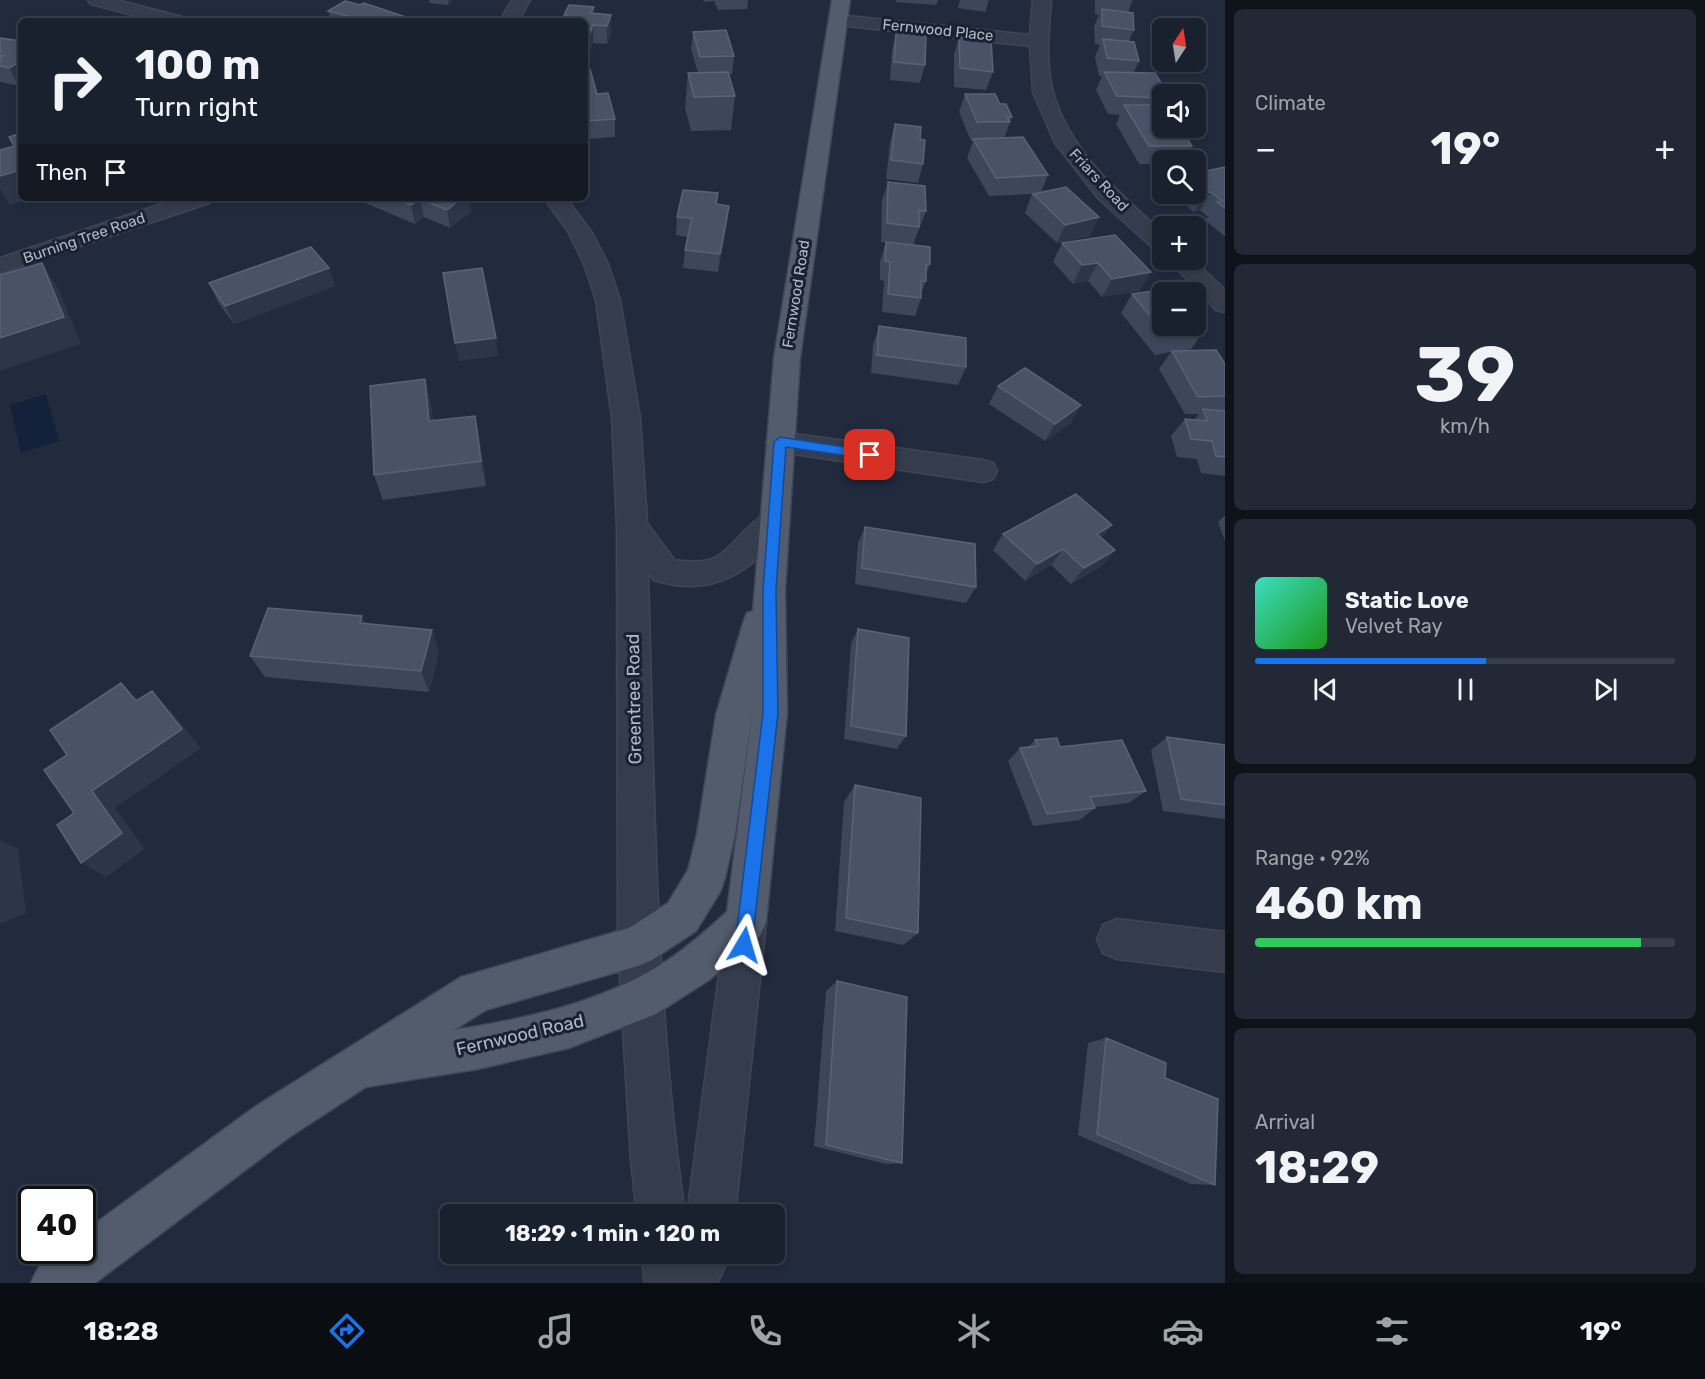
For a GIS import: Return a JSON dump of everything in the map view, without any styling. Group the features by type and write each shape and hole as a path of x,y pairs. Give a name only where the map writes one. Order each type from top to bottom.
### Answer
{"main road":[{"name":"Fernwood Road","path":"363,1066 478,1048 569,1027 641,999 695,966 746,922 770,713 769,590 787,358 840,10"},
{"name":"Fernwood Road","path":"55,1283 272,1122 476,992 638,946 682,917 706,878 716,834 733,715 769,590"}],"street":[{"path":"98,0 165,18"},
{"path":"511,18 521,0"},
{"name":"Friars Road","path":"1042,0 1039,40 1043,92 1065,143 1106,193 1152,235"},
{"name":"Fernwood Place","path":"840,10 1039,40"},
{"name":"Burning Tree Road","path":"0,266 192,201"},
{"name":"Greentree Road","path":"557,201 580,233 596,264 608,300 626,418 632,526 638,946 654,1160 660,1204"},
{"path":"1192,270 1220,292"},
{"path":"780,442 983,471"},
{"path":"632,526 664,571 682,575 715,573 738,558 774,522"},
{"path":"712,1204 746,922"},
{"path":"1117,939 1225,952"},
{"path":"666,1264 669,1283"},
{"path":"689,1283 701,1264"}],"water":[{"path":"46,394 59,441 21,453 10,405"}],"building":[{"path":"345,1 360,5 364,3 409,18 351,18 328,11"},
{"path":"569,5 594,7 591,13 611,15 607,26 593,25 588,38 588,18 566,18 567,15 564,15"},
{"path":"1102,9 1133,13 1134,30 1102,26"},
{"path":"726,30 734,56 700,57 693,32"},
{"path":"896,33 926,36 925,65 894,62"},
{"path":"959,37 991,40 993,72 960,68"},
{"path":"0,38 18,41 18,63 9,68 0,66 0,58 3,56 0,56"},
{"path":"1103,39 1134,42 1139,61 1107,58"},
{"path":"588,69 590,69 597,94 608,93 615,119 588,121"},
{"path":"728,72 735,96 694,97 688,73"},
{"path":"1104,72 1155,73 1162,84 1152,84 1152,98 1117,96"},
{"path":"965,94 995,94 1000,104 1006,104 1012,117 1007,117 1010,122 977,122"},
{"path":"1124,105 1152,105 1152,138 1187,138 1192,146 1149,146"},
{"path":"895,124 921,127 920,139 925,140 923,164 891,160"},
{"path":"18,134 18,171 0,176 0,150 14,146 9,137"},
{"path":"1023,137 1048,175 996,178 973,139"},
{"path":"1225,167 1225,208 1217,202 1222,201 1211,192 1206,193 1206,171"},
{"path":"888,182 925,186 926,211 919,211 919,227 887,223"},
{"path":"1066,187 1099,217 1065,225 1033,194"},
{"path":"683,190 718,193 716,204 729,206 720,254 685,250 692,218 677,217"},
{"path":"401,201 417,201 411,205"},
{"path":"425,201 458,201 447,210"},
{"path":"1115,235 1151,272 1112,279 1098,263 1082,265 1062,243"},
{"path":"886,242 930,247 930,264 926,265 926,281 921,281 921,298 888,294 890,262 885,261"},
{"path":"311,247 329,268 225,306 209,283"},
{"path":"42,263 64,317 0,338 0,275"},
{"path":"482,268 496,338 455,343 443,273"},
{"path":"1152,291 1152,318 1132,294"},
{"path":"879,326 966,338 966,367 877,355"},
{"path":"1216,350 1225,364 1225,396 1198,397 1172,351"},
{"path":"1025,368 1081,405 1055,424 998,386"},
{"path":"425,379 429,421 475,416 481,461 374,475 370,386"},
{"path":"1203,409 1225,411 1225,457 1216,456 1212,441 1191,439 1185,419 1207,421"},
{"path":"1076,494 1112,525 1097,534 1115,550 1084,568 1063,549 1037,564 1003,534"},
{"path":"865,527 975,544 976,587 862,568"},
{"path":"268,608 362,616 360,623 432,630 421,671 250,656"},
{"path":"858,629 909,638 906,736 851,726"},
{"path":"121,683 136,701 152,691 182,729 92,791 122,833 81,863 57,825 74,813 44,770 67,755 50,730"},
{"path":"1167,737 1225,745 1225,805 1181,799"},
{"path":"1057,738 1060,747 1122,740 1146,791 1090,797 1095,808 1047,814 1020,748 1038,746 1035,740"},
{"path":"855,785 921,798 918,933 846,918"},
{"path":"837,981 907,997 902,1163 826,1145"},
{"path":"1106,1038 1166,1063 1165,1078 1218,1099 1215,1185 1097,1134"}],"route":[{"path":"744,945 770,713 769,590 780,442 870,455"}]}
